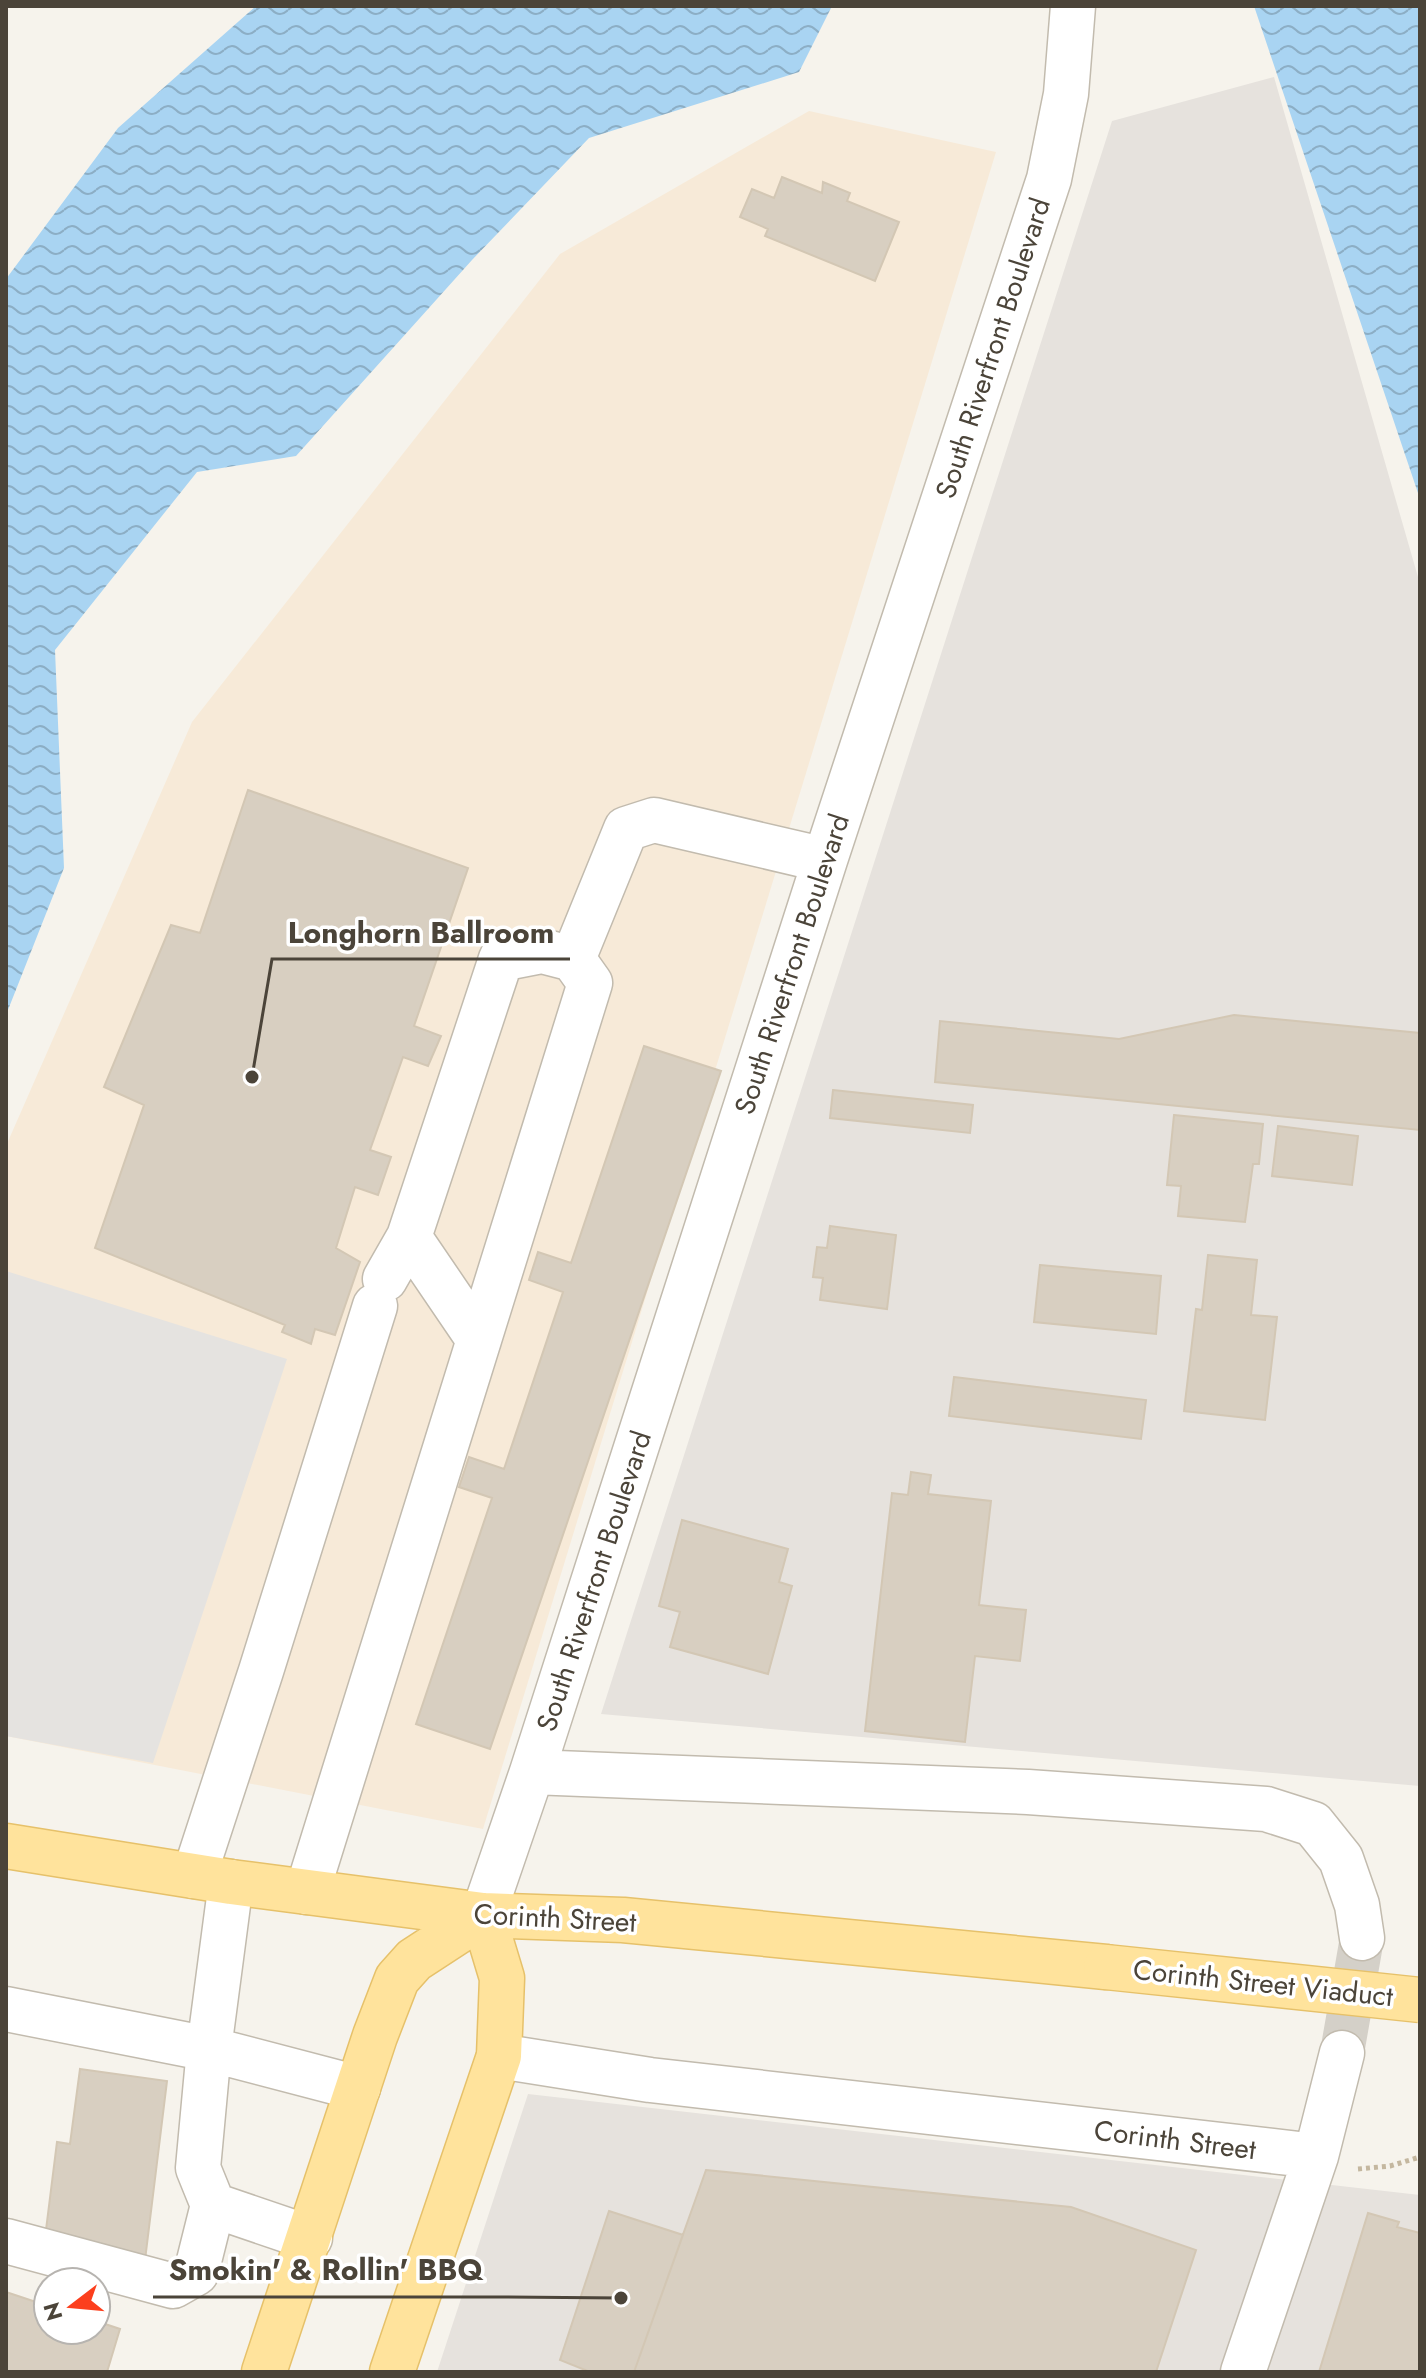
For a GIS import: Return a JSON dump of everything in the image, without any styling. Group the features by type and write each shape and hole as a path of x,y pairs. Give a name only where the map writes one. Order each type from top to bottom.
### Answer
{"main road":[{"name":"Corinth Street","path":"6,1846 213,1879 483,1915 623,1920 1106,1967"},
{"path":"264,2372 397,1979 414,1960 483,1915 502,1978 499,2056 392,2372"},
{"name":"Corinth Street Viaduct","path":"1106,1967 1420,2000"}],"street":[{"name":"South Riverfront Boulevard","path":"483,1915 1049,179 1066,94 1073,6"},
{"path":"573,959 626,829 654,820 825,860"},
{"path":"6,2241 173,2286 196,2273 213,2205 198,2168 209,2049 213,1879 261,1671 380,1293 409,1237 501,959 542,951 573,959 590,983 307,1892"},
{"path":"409,1237 479,1340"},
{"path":"532,1772 1028,1792 1266,1809 1313,1824 1341,1859 1357,1905 1362,1938"},
{"path":"6,2009 209,2049 358,2088"},
{"path":"1243,2372 1316,2156 1342,2053"},
{"name":"Corinth Street","path":"499,2056 650,2080 1316,2156"},
{"path":"213,2205 310,2238"}],"path":[{"path":"1316,2156 1350,2169 1390,2166 1420,2157"}],"shaded area":[{"path":"1274,77 1420,584 1420,1786 601,1714 1112,121"},
{"path":"809,111 996,152 483,1829 6,1736 6,1146 192,722 560,254"},
{"path":"6,1271 287,1359 153,1763 6,1736"},
{"path":"528,2094 1420,2195 1420,2372 437,2372"}],"water":[{"path":"256,6 832,6 799,72 589,138 472,260 296,456 197,472 55,650 64,868 6,1015 6,279 118,128"},
{"path":"1254,6 1420,6 1420,499"}],"building":[{"path":"782,177 822,193 823,182 850,193 847,201 899,222 875,281 765,236 768,229 740,217 752,189 774,198"},
{"path":"248,790 468,868 414,1026 441,1036 428,1066 403,1057 370,1150 391,1157 378,1195 355,1187 336,1248 360,1262 335,1335 315,1329 311,1344 282,1332 285,1325 95,1248 144,1105 104,1087 171,925 200,933"},
{"path":"1234,1015 1420,1033 1420,1130 935,1082 940,1021 1119,1039"},
{"path":"644,1046 721,1071 490,1749 416,1724 492,1498 459,1487 469,1457 504,1469 563,1292 529,1280 538,1252 571,1263"},
{"path":"833,1090 973,1105 970,1133 830,1118"},
{"path":"1174,1115 1263,1124 1259,1164 1253,1164 1245,1222 1178,1216 1181,1186 1167,1185"},
{"path":"1278,1126 1358,1136 1352,1185 1272,1176"},
{"path":"830,1226 896,1235 887,1309 820,1300 823,1278 813,1277 817,1247 827,1248"},
{"path":"1208,1255 1257,1260 1251,1315 1277,1317 1265,1420 1184,1411 1196,1309 1202,1310"},
{"path":"1040,1265 1161,1276 1156,1334 1034,1322"},
{"path":"954,1377 1146,1400 1141,1439 949,1416"},
{"path":"911,1472 931,1475 928,1494 991,1501 979,1605 1026,1610 1020,1661 975,1656 965,1742 865,1731 892,1493 908,1495"},
{"path":"682,1520 788,1549 779,1582 792,1586 768,1674 670,1647 680,1612 659,1606"},
{"path":"80,2069 167,2081 145,2260 44,2246 57,2142 70,2144"},
{"path":"706,2170 1071,2207 1196,2250 1156,2372 634,2372"},
{"path":"609,2211 683,2235 634,2372 590,2372 560,2360"},
{"path":"1368,2213 1399,2222 1397,2227 1420,2233 1420,2372 1319,2372"},
{"path":"6,2292 32,2301 32,2346 112,2346 112,2326 120,2329 107,2372 6,2372"}],"tunnel":[{"path":"1342,2053 1362,1938"}],"place":[{"name":"Longhorn Ballroom","path":"252,1077"},
{"name":"Smokin' & Rollin' BBQ","path":"621,2298"}]}
